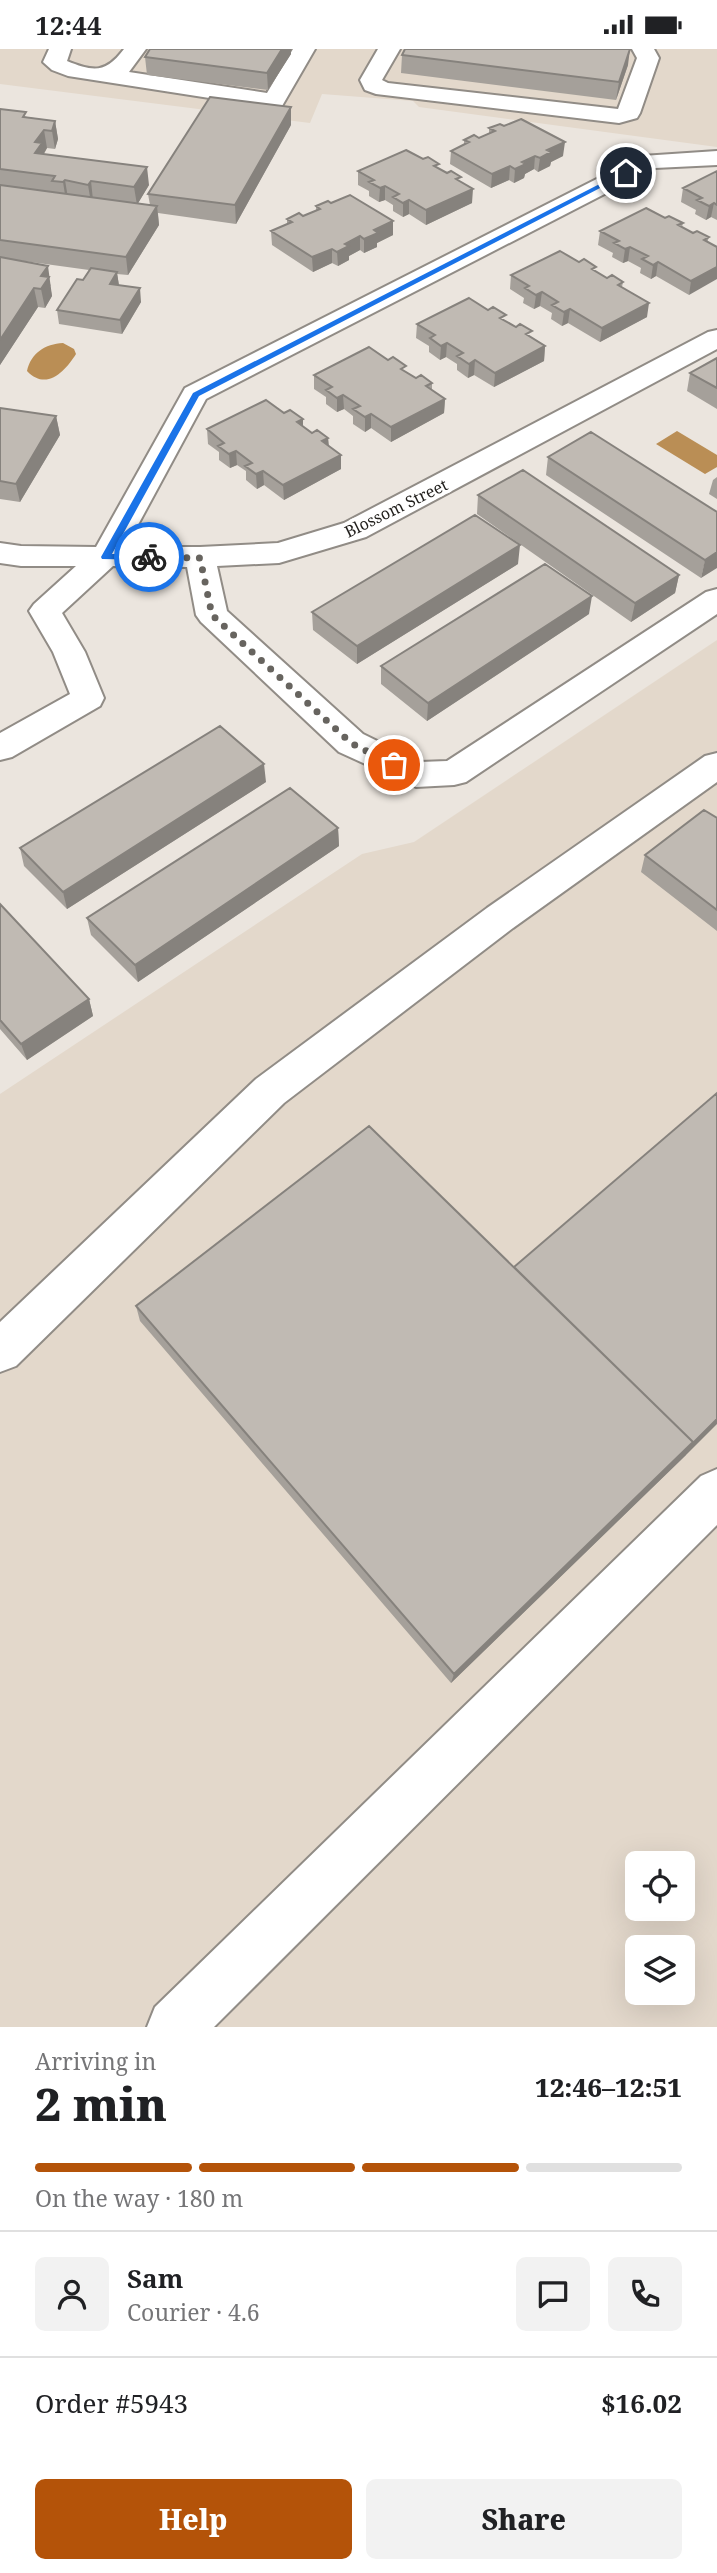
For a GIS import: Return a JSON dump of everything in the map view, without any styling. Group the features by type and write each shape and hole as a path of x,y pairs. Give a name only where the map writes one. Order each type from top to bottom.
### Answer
{"street":[{"path":"60,49 54,62 61,67 274,101 304,49"},
{"path":"105,75 116,72 135,49"},
{"path":"389,49 371,80 373,85 384,89 619,116 629,113 648,58 643,49"},
{"path":"0,748 88,698 69,652 45,611 106,557 195,394 650,161 717,158"},
{"name":"Blossom Street","path":"0,553 21,556 200,558 279,553 355,530 717,338"},
{"path":"200,558 212,615 351,743 416,775 454,773 717,599"},
{"path":"0,1351 270,1091 500,918 717,765"},
{"path":"174,2027 717,1492"}],"shaded area":[{"path":"0,49 717,49 717,147 419,107 413,101 322,94 310,123 0,84"},
{"path":"63,343 74,349 76,354 61,372 49,379 42,379 27,371 35,354 50,345"},
{"path":"677,431 717,455 717,467 705,474 656,444"},
{"path":"717,640 717,2027 0,2027 0,1094 362,854 414,842"}],"building":[{"path":"150,49 282,49 267,73 145,57"},
{"path":"405,49 630,49 619,82 402,55"},
{"path":"210,97 291,107 235,205 148,194"},
{"path":"0,109 26,112 23,117 55,121 52,131 44,130 35,142 42,143 35,153 147,167 134,187 91,181 88,185 65,180 52,181 55,176 0,169"},
{"path":"521,119 565,142 547,150 551,152 540,158 535,156 522,162 526,164 515,169 510,166 492,174 451,151 469,142 464,140 474,135 479,138 495,131 489,128 500,124 504,126"},
{"path":"406,150 423,159 428,157 439,164 434,166 447,173 451,171 461,177 456,179 473,189 426,210 409,200 403,203 393,197 399,194 385,186 380,188 369,182 374,180 358,171"},
{"path":"717,171 717,205 714,203 709,206 697,200 702,198 683,188"},
{"path":"0,185 157,206 126,257 0,240"},
{"path":"350,195 393,221 374,230 378,233 364,239 360,236 337,252 332,249 312,257 271,231 292,222 287,219 299,213 303,216 320,209 316,206"},
{"path":"646,208 665,218 669,216 683,223 678,225 693,233 697,231 709,237 704,240 717,247 717,267 691,281 658,262 653,265 642,259 648,256 630,247 625,249 614,243 619,241 600,231"},
{"path":"560,251 579,262 584,259 596,267 592,269 607,278 612,275 623,282 618,285 649,303 602,328 570,309 564,312 552,305 558,302 542,292 536,295 525,288 529,286 511,275"},
{"path":"0,257 48,266 41,276 49,277 41,289 34,288 0,340"},
{"path":"91,268 117,272 110,284 140,288 120,320 57,310 77,279 83,280"},
{"path":"469,298 488,310 493,307 506,315 500,318 516,327 520,324 532,331 526,334 545,346 495,373 475,360 469,364 457,356 463,353 447,343 441,346 430,338 435,335 417,324"},
{"path":"369,347 388,360 393,357 406,366 401,369 416,378 421,375 432,383 426,386 445,399 391,427 371,414 365,417 353,409 360,406 343,395 337,398 326,390 332,387 314,375"},
{"path":"717,358 717,388 690,373"},
{"path":"266,400 284,413 290,410 303,419 297,422 312,433 317,430 328,438 322,441 341,455 283,485 263,471 256,474 245,466 252,463 236,451 229,454 218,446 224,443 207,429"},
{"path":"0,408 56,416 16,484 0,481"},
{"path":"591,432 717,512 717,552 705,560 548,457"},
{"path":"523,470 679,575 635,603 478,495"},
{"path":"475,515 520,545 357,646 312,612"},
{"path":"545,564 592,596 428,703 381,666"},
{"path":"220,726 264,764 63,892 20,848"},
{"path":"290,788 338,828 135,965 87,918"},
{"path":"704,810 717,818 717,910 645,855"},
{"path":"0,904 89,999 21,1044 0,1020"},
{"path":"717,1093 717,1419 692,1444 693,1442 514,1267"},
{"path":"369,1126 693,1442 454,1674 136,1306"}],"way so far":[{"path":"149,557 200,558 212,615 351,743 394,765"}],"route":[{"path":"149,557 106,557 195,394 626,173"}]}
